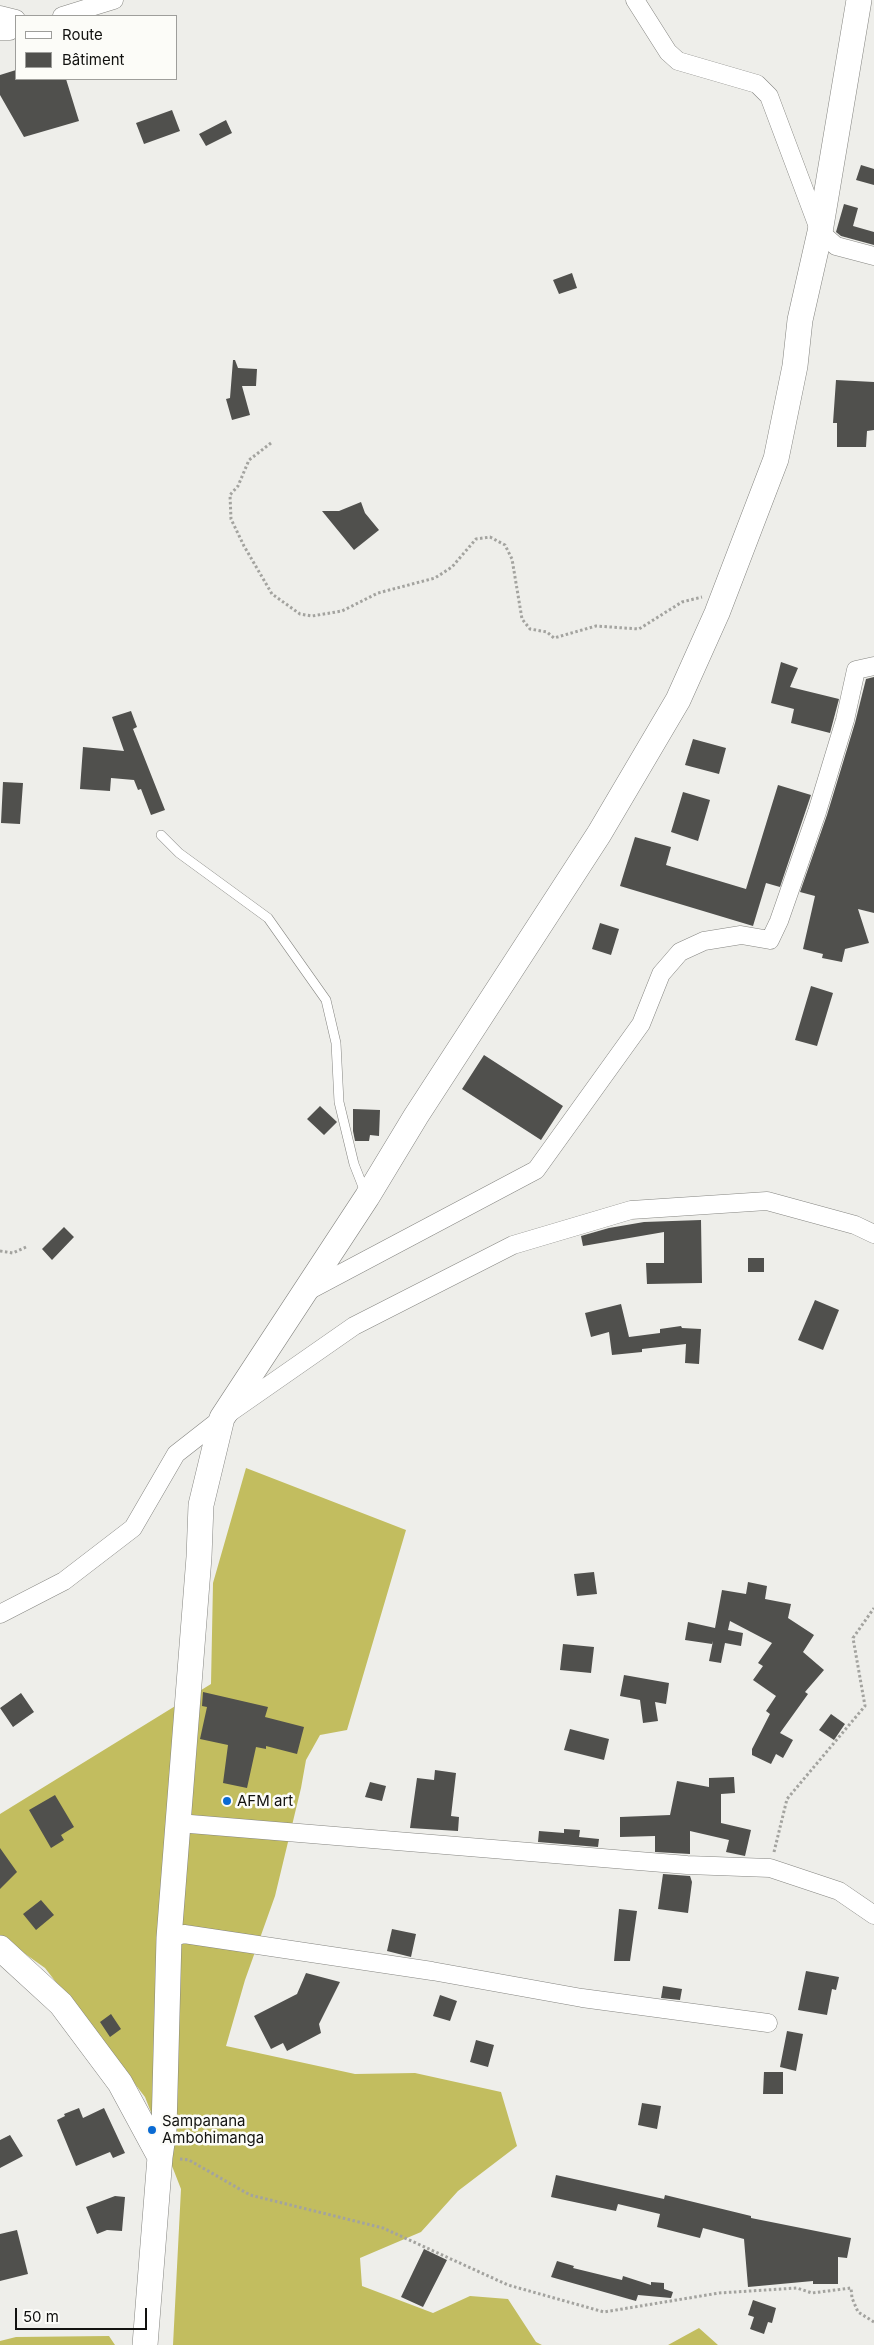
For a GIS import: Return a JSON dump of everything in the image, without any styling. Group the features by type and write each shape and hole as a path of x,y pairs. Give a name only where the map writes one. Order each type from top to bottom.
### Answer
{"main road":[{"path":"145,2345 160,2156 164,2129 169,1938 201,1505 222,1418 367,1197 416,1116 604,825 678,700 722,600 776,459 795,366 800,320 820,232 859,0"},
{"path":"0,1948 61,2004 120,2083 160,2156"}],"street":[{"path":"65,15 114,0"},
{"path":"635,0 668,52 678,60 757,84 769,96 820,232 836,246 874,256"},
{"path":"0,15 9,27"},
{"path":"301,1295 536,1170 640,1024 662,974 680,952 704,941 741,935 770,940 779,921 816,812 845,720 856,670 874,666"},
{"path":"0,1614 64,1581 133,1528 176,1454 222,1418 354,1326 504,1250 631,1210 767,1201 855,1225 874,1234"},
{"path":"178,1822 687,1865 770,1868 839,1891 874,1915"},
{"path":"169,1938 184,1934 432,1971 582,1998 768,2023"}],"lane":[{"path":"161,834 179,853 268,918 326,1000 336,1043 339,1102 354,1164 367,1197"}],"path":[{"path":"271,443 249,460 238,486 230,495 232,519 244,546 272,594 300,614 312,616 342,611 378,593 435,578 452,568 476,539 490,537 505,545 512,560 522,619 530,629 547,632 554,638 596,626 639,629 682,602 703,597 722,600"},
{"path":"0,1251 13,1253 26,1247"},
{"path":"770,1868 787,1799 865,1706 853,1638 874,1608"},
{"path":"160,2156 190,2160 250,2195 383,2228 508,2285 604,2312 719,2293 797,2288 812,2292 851,2288 852,2298 858,2312 874,2322"}],"shaded area":[{"path":"246,1468 406,1530 347,1730 320,1735 306,1760 275,1896 245,1980 226,2046 355,2074 415,2073 501,2092 517,2146 458,2191 421,2232 360,2258 362,2286 433,2313 470,2296 508,2299 536,2342 542,2345 173,2345 181,2189 145,2097 45,1968 0,1936 0,1814 211,1684 213,1583"},
{"path":"699,2328 718,2345 668,2345"},
{"path":"109,2336 115,2345 0,2345 0,2341 16,2337"}],"building":[{"path":"15,70 15,80 66,80 79,121 24,137 0,95 0,75"},
{"path":"172,110 180,131 144,144 136,123"},
{"path":"226,120 232,133 206,146 199,134"},
{"path":"861,165 874,169 874,185 856,180"},
{"path":"844,204 858,208 853,226 874,232 874,245 841,236 836,232"},
{"path":"572,273 577,288 559,294 553,280"},
{"path":"233,360 235,360 238,368 257,369 256,386 242,386 250,415 232,420 226,399 230,398"},
{"path":"836,380 874,382 874,430 867,431 866,447 837,447 837,423 833,423"},
{"path":"361,502 365,513 379,530 354,550 322,511 339,511"},
{"path":"781,662 798,668 790,687 839,699 830,733 791,723 794,709 771,703"},
{"path":"874,677 874,913 858,909 869,943 845,949 842,962 822,958 823,954 803,949 815,896 800,892 827,815 855,723 866,679"},
{"path":"131,711 137,727 133,729 165,810 151,815 141,789 138,790 134,780 111,778 110,791 80,789 83,747 124,751 112,717"},
{"path":"693,739 726,748 719,774 685,765"},
{"path":"3,782 23,783 20,824 1,823"},
{"path":"778,785 811,795 780,887 766,883 753,926 620,886 635,837 671,847 666,865 746,889"},
{"path":"683,792 710,800 698,841 671,832"},
{"path":"600,923 619,929 611,955 592,949"},
{"path":"811,986 833,993 817,1046 795,1040"},
{"path":"484,1055 563,1106 541,1140 462,1089"},
{"path":"320,1106 337,1122 324,1135 307,1119"},
{"path":"353,1109 380,1110 379,1136 370,1135 369,1141 355,1141"},
{"path":"701,1220 702,1283 647,1284 646,1263 664,1263 664,1232 583,1246 581,1236 609,1228 644,1222"},
{"path":"64,1227 74,1237 52,1260 42,1249"},
{"path":"748,1258 764,1258 764,1272 748,1272"},
{"path":"815,1300 839,1310 823,1350 798,1340"},
{"path":"621,1304 629,1337 660,1333 660,1329 681,1326 682,1328 701,1329 699,1364 685,1363 686,1344 642,1349 642,1352 612,1355 609,1332 591,1337 585,1313"},
{"path":"594,1572 597,1594 577,1596 574,1574"},
{"path":"748,1582 767,1586 765,1599 791,1604 788,1618 814,1635 803,1652 824,1670 805,1692 808,1694 780,1733 793,1740 783,1758 776,1754 771,1764 752,1755 752,1749 770,1714 766,1711 776,1696 753,1680 763,1666 758,1663 772,1643 730,1621 728,1630 743,1633 741,1646 725,1643 721,1663 709,1661 713,1641 712,1644 685,1640 688,1622 715,1628 722,1590 746,1594"},
{"path":"563,1644 594,1647 591,1673 560,1670"},
{"path":"624,1675 669,1683 666,1704 655,1702 658,1721 643,1723 640,1700 620,1696"},
{"path":"203,1692 268,1707 265,1717 304,1727 297,1754 266,1746 266,1749 256,1747 247,1788 223,1783 228,1745 200,1739 207,1707 202,1706"},
{"path":"21,1693 34,1712 13,1727 0,1708"},
{"path":"831,1714 845,1724 834,1740 819,1730"},
{"path":"570,1729 609,1739 604,1760 564,1750"},
{"path":"435,1770 456,1773 451,1816 459,1817 458,1831 410,1828 417,1778 434,1780"},
{"path":"734,1777 735,1793 721,1794 721,1823 751,1830 745,1856 726,1852 729,1840 690,1831 690,1854 655,1852 655,1836 620,1837 620,1817 670,1815 677,1781 709,1787 709,1778"},
{"path":"370,1782 386,1786 382,1801 365,1797"},
{"path":"55,1795 74,1827 61,1835 64,1840 51,1848 29,1810"},
{"path":"564,1829 580,1830 579,1837 599,1839 598,1847 538,1842 539,1831 564,1833"},
{"path":"0,1848 17,1872 0,1889"},
{"path":"663,1874 690,1876 692,1882 688,1913 658,1909"},
{"path":"41,1900 54,1915 36,1930 23,1914"},
{"path":"619,1909 637,1911 630,1961 614,1961"},
{"path":"392,1929 416,1934 411,1957 387,1951"},
{"path":"806,1971 839,1977 836,1990 832,1989 827,2015 798,2010"},
{"path":"306,1973 340,1982 319,2024 321,2033 287,2051 283,2043 271,2049 254,2016 297,1994"},
{"path":"663,1986 682,1989 680,2000 661,1998"},
{"path":"440,1995 457,2001 450,2021 433,2016"},
{"path":"111,2014 121,2029 110,2037 100,2022"},
{"path":"787,2031 803,2034 796,2071 780,2067"},
{"path":"476,2040 494,2045 488,2067 470,2062"},
{"path":"764,2072 783,2072 783,2094 763,2094"},
{"path":"642,2103 661,2106 657,2129 638,2125"},
{"path":"79,2108 83,2118 104,2108 125,2153 113,2158 110,2152 76,2166 57,2120 65,2116 64,2114"},
{"path":"10,2135 23,2156 0,2168 0,2140"},
{"path":"556,2175 664,2199 665,2195 751,2216 751,2218 851,2238 847,2258 838,2257 838,2284 813,2284 813,2281 748,2287 744,2239 703,2228 700,2238 657,2227 660,2214 618,2204 616,2211 551,2197"},
{"path":"115,2196 125,2197 122,2231 107,2230 97,2234 86,2207"},
{"path":"17,2230 28,2274 0,2281 0,2234"},
{"path":"424,2249 447,2260 423,2307 401,2297"},
{"path":"557,2261 574,2266 573,2268 622,2280 623,2276 651,2285 651,2282 664,2283 664,2289 673,2292 671,2298 638,2295 636,2301 551,2277"},
{"path":"753,2300 776,2308 772,2323 768,2322 764,2334 750,2329 754,2317 748,2315"}],"place":[{"name":"AFM art","path":"227,1801"},
{"name":"Sampanana Ambohimanga","path":"152,2130"}]}
